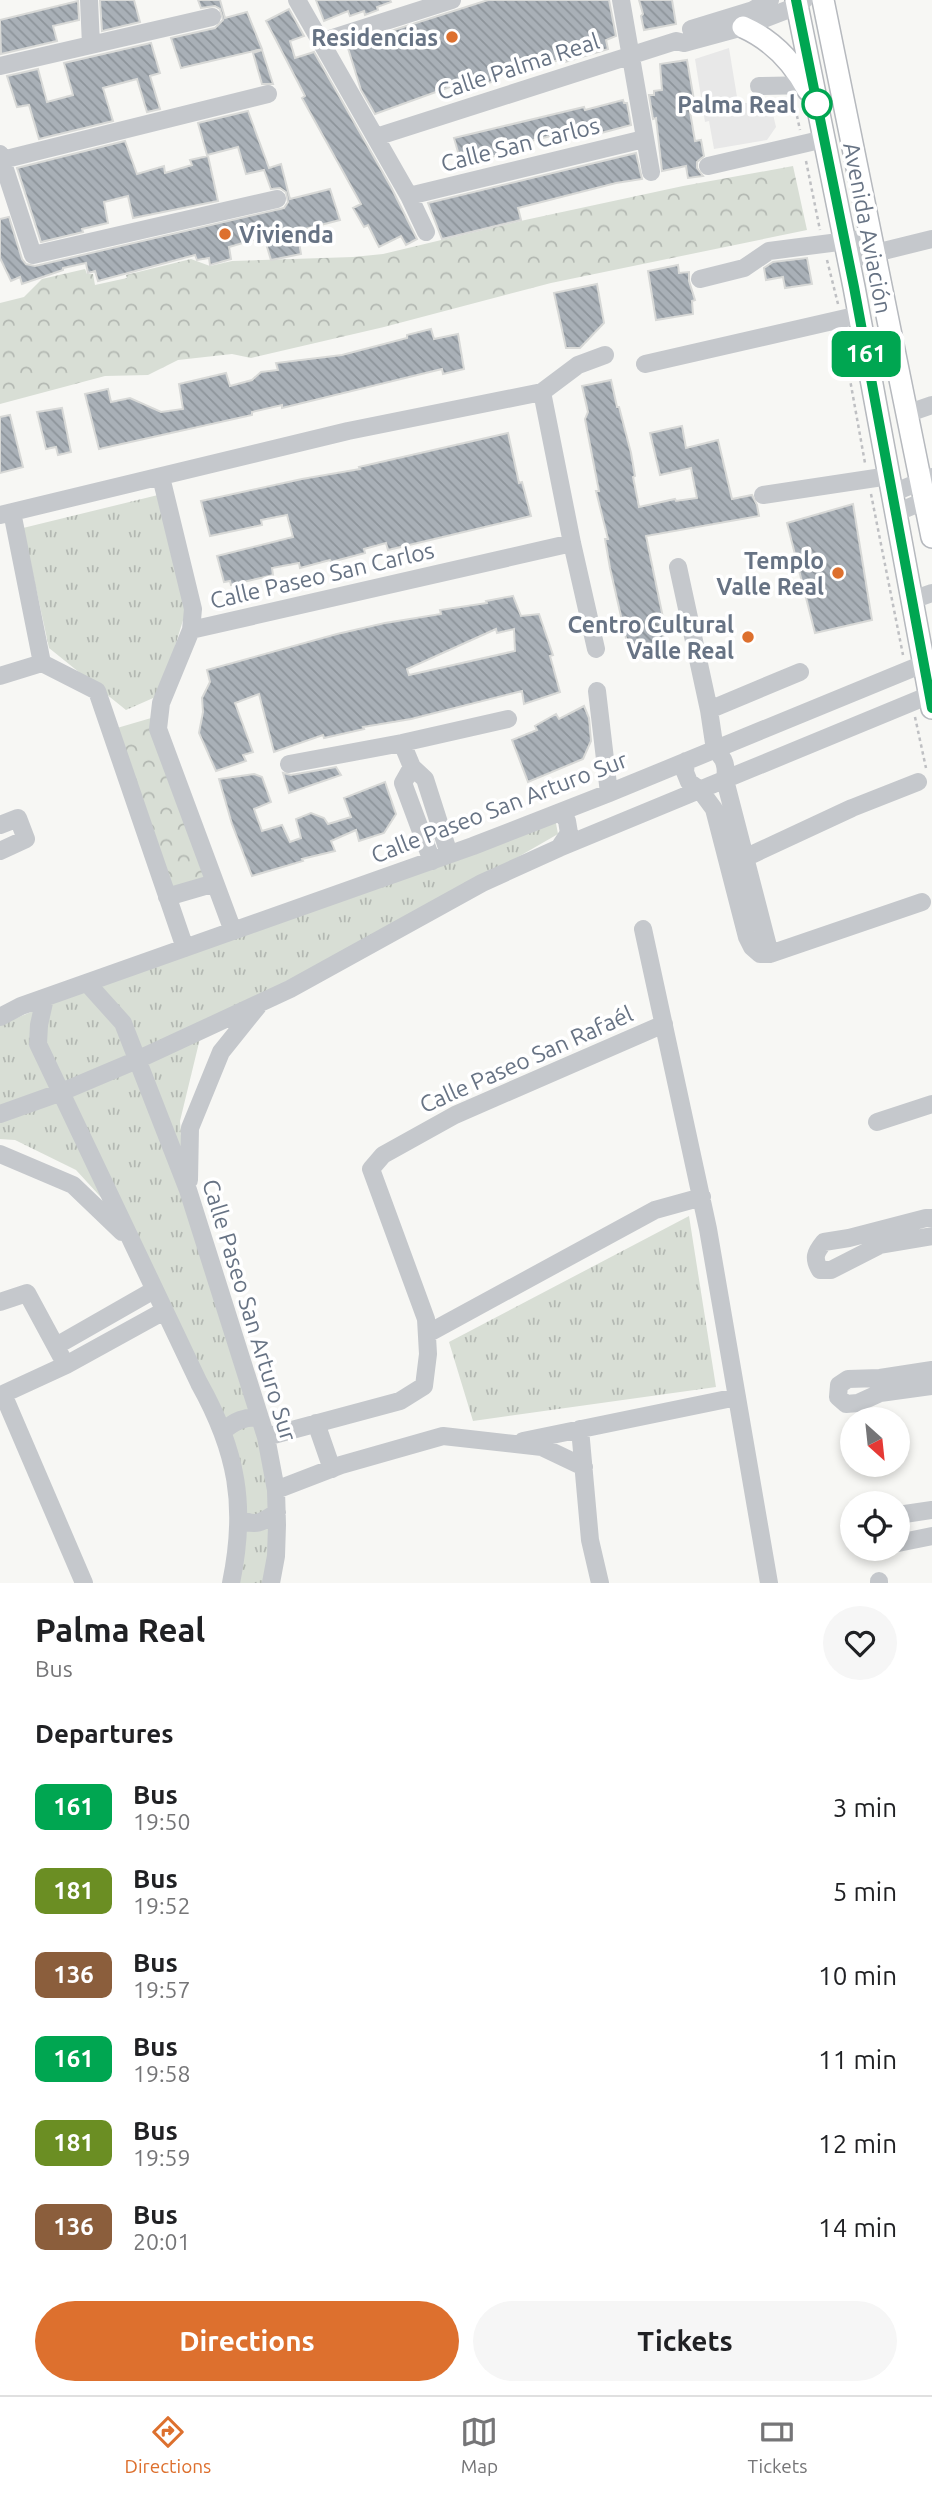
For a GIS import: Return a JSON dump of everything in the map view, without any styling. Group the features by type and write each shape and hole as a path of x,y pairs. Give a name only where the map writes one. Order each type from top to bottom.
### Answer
{"main road":[{"name":"Avenida Aviación","path":"823,0 906,414 927,489 932,537"},
{"name":"Avenida Aviación","path":"799,2 803,85 817,106 813,141 912,600 914,664 927,704"},
{"path":"741,21 769,42 799,72 803,85"}],"street":[{"path":"89,0 91,45"},
{"path":"297,0 409,196 426,232"},
{"path":"320,42 452,0"},
{"path":"621,0 650,172"},
{"name":"Calle Palma Real","path":"741,21 770,0"},
{"name":"Calle Palma Real","path":"376,137 676,41 684,43 799,2"},
{"path":"0,66 212,17"},
{"path":"759,86 803,85"},
{"path":"268,94 1,157 33,255 277,198"},
{"name":"Calle San Carlos","path":"409,196 644,139"},
{"path":"708,166 813,141"},
{"path":"699,279 744,268 769,251 838,249 932,239"},
{"path":"645,364 850,317"},
{"path":"42,663 6,514 348,431 542,392 578,365 605,355"},
{"path":"542,392 596,649"},
{"path":"906,414 932,405"},
{"path":"161,477 193,609 191,630"},
{"path":"762,495 857,479 886,489 927,489"},
{"name":"Calle Paseo San Carlos","path":"233,931 158,729 162,703 191,630 572,543"},
{"path":"678,567 715,750 725,763 725,780 747,937 752,947 760,954 770,954 922,902"},
{"path":"912,600 932,593"},
{"path":"0,677 42,663 97,691 185,948"},
{"name":"Calle Paseo San Arturo Sur","path":"0,1017 45,998 432,861 561,812 838,700 914,664"},
{"path":"709,710 800,672"},
{"path":"597,691 609,793"},
{"path":"838,700 850,728"},
{"path":"0,1114 137,1060 261,1003 482,883 559,848 850,728 927,704"},
{"path":"289,764 508,719"},
{"path":"401,743 412,767 425,779 450,854"},
{"path":"686,761 685,772 689,782 700,790 714,809 737,862"},
{"path":"412,767 403,783 432,861"},
{"path":"737,862 922,777"},
{"path":"559,848 569,833 567,821 561,812"},
{"path":"0,825 18,818 26,839 0,851"},
{"path":"167,897 215,883"},
{"path":"643,929 664,1024"},
{"name":"Calle Paseo San Arturo Sur","path":"88,983 123,1023 188,1190 266,1437 276,1490 277,1512 276,1556 271,1583"},
{"path":"45,998 38,1045 229,1445 237,1483 239,1518 231,1583"},
{"path":"188,1190 190,1128 221,1052 261,1003"},
{"name":"Calle Paseo San Rafaél","path":"266,1437 400,1401 424,1386 428,1354 426,1319 371,1169 383,1155 455,1115 664,1024 702,1197 769,1583"},
{"path":"877,1122 932,1104"},
{"path":"0,1154 73,1185 130,1239"},
{"path":"427,1334 655,1210 702,1197"},
{"path":"932,1219 926,1218 824,1242 816,1252 815,1261 820,1270 831,1270 880,1245 932,1236"},
{"path":"56,1346 154,1290"},
{"path":"0,1301 27,1293 66,1365"},
{"path":"84,1583 3,1394 66,1365 164,1311"},
{"path":"932,1370 880,1378 848,1379 839,1385 838,1397 846,1405 858,1403 880,1393 932,1386"},
{"path":"509,1444 737,1397"},
{"path":"223,1431 241,1419 260,1418"},
{"path":"316,1423 332,1469"},
{"path":"580,1429 590,1540 600,1583"},
{"path":"276,1490 332,1469 443,1437 542,1447 584,1467"},
{"path":"910,1513 932,1510"},
{"path":"239,1518 253,1525 277,1512"},
{"path":"910,1541 932,1536"}],"path":[{"path":"803,85 850,317 843,340 886,489"},
{"path":"870,488 914,664"},
{"path":"922,777 927,704"}],"shaded area":[{"path":"729,48 738,103 749,103 751,113 772,110 776,127 767,140 714,149 709,121 705,122 695,59"}],"green space":[{"path":"793,166 807,230 551,283 384,327 251,358 232,354 178,360 148,375 105,376 0,404 0,303 24,297 42,279 85,269 87,274 93,274 95,285 191,259 210,266 232,261 383,254 683,186"},
{"path":"158,495 188,604 160,695 126,710 49,648 23,528"},
{"path":"158,716 212,882 170,895 117,728"},
{"path":"555,818 558,834 471,884 203,1026 180,1121 185,1195 269,1472 269,1583 232,1583 229,1436 130,1229 76,1170 15,1140 0,1139 0,1025 50,1004"},
{"path":"689,1216 716,1387 473,1421 449,1342"}],"building":[{"path":"100,0 134,0 140,22 102,31"},
{"path":"198,0 220,0 225,18 247,12 262,49 181,68 171,38 215,28 223,20 220,9 215,6 201,8"},
{"path":"316,0 391,2 365,15 364,11 350,16 348,11 324,21"},
{"path":"488,0 609,0 616,36 606,40 608,49 519,72 517,68 495,75 497,80 475,88 473,82 459,86 458,84 375,114 361,90 347,45"},
{"path":"639,0 672,0 676,24 644,30"},
{"path":"78,1 79,20 53,26 57,41 1,54 0,20"},
{"path":"289,9 304,36 290,41 295,58 314,52 391,187 417,239 406,245 401,236 379,247 368,225 364,227 353,208 361,204 302,98 305,96 266,21"},
{"path":"151,43 160,73 150,76 160,109 147,112 137,79 103,88 113,121 39,139 29,105 17,107 7,76 38,69 47,102 73,95 64,63"},
{"path":"262,50 273,84 262,84 253,53"},
{"path":"687,60 694,100 688,100 695,141 701,140 704,156 697,162 697,168 703,176 688,178 686,166 662,171 656,118 653,119 649,95 662,90 660,64"},
{"path":"623,100 627,103 631,125 590,136 589,132 567,137 567,140 553,143 551,136 518,144 519,152 504,156 504,153 462,166 454,138"},
{"name":"Vivienda","path":"248,111 269,168 281,164 290,199 330,189 340,220 297,231 301,254 271,260 264,237 229,247 231,259 210,265 209,258 197,260 195,255 98,281 95,271 88,273 86,263 63,268 22,284 20,277 11,281 0,258 0,219 9,217 22,259 26,264 35,266 284,208 288,202 286,192 280,188 271,189 264,170 246,174 238,147 207,155 198,123"},
{"path":"125,141 137,174 164,166 165,173 192,165 190,160 208,156 218,201 133,218 128,196 104,202 108,223 41,242 17,168"},
{"path":"636,153 642,179 518,208 521,220 442,239 428,203"},
{"path":"807,258 812,284 785,288 783,277 766,280 764,268 773,262"},
{"path":"678,265 679,273 689,272 695,300 692,301 693,314 656,320 648,271"},
{"path":"597,284 604,323 580,348 566,348 554,293"},
{"path":"431,329 434,339 458,334 464,369 443,374 442,369 99,449 85,394 108,389 111,402 130,398 161,412 183,409 179,384 226,373 230,386 252,380 261,372 278,370 276,363 342,355"},
{"path":"611,380 631,453 639,507 675,499 697,498 691,468 660,475 650,433 682,426 686,448 718,440 732,499 752,495 759,516 646,536 666,632 663,634 665,646 655,655 631,660 596,491 599,491 585,419 588,412 582,386"},
{"path":"62,408 71,452 58,455 56,447 46,449 37,412"},
{"path":"10,415 23,467 0,473 0,417"},
{"path":"508,433 519,483 522,482 531,516 388,550 386,543 364,549 365,553 331,562 330,560 300,568 299,563 272,568 273,575 231,585 230,581 224,582 217,556 293,537 287,515 261,520 262,525 210,536 201,501 360,469 359,467"},
{"path":"853,504 872,620 815,633 787,523"},
{"path":"513,596 521,616 539,614 553,655 550,656 560,692 524,704 522,691 411,719 363,727 364,729 324,738 323,735 274,752 259,694 235,703 253,752 243,755 246,761 216,771 199,733 203,712 202,698 210,682 207,670 337,634 441,614 440,610 487,603 486,601","holes":["496,629 497,633 514,629 515,651 409,675 407,669"]},
{"path":"584,706 589,718 591,741 583,759 528,782 512,740 537,730 535,726 556,714 559,719"},
{"path":"336,767 341,775 289,793 283,773 291,775"},
{"path":"254,774 262,777 271,802 254,809 262,831 282,825 290,842 301,838 296,819 311,813 324,818 328,824 351,817 344,798 385,782 396,814 384,833 359,841 356,830 331,841 335,851 252,876 232,824 219,779"}],"bus line":[{"name":"161","path":"796,0 854,287 932,708"}],"place":[{"name":"Residencias","path":"452,37"},
{"name":"Palma Real","path":"817,104"},
{"name":"Vivienda","path":"225,234"},
{"name":"Templo Valle Real","path":"838,573"},
{"name":"Centro Cultural Valle Real","path":"748,637"}]}
